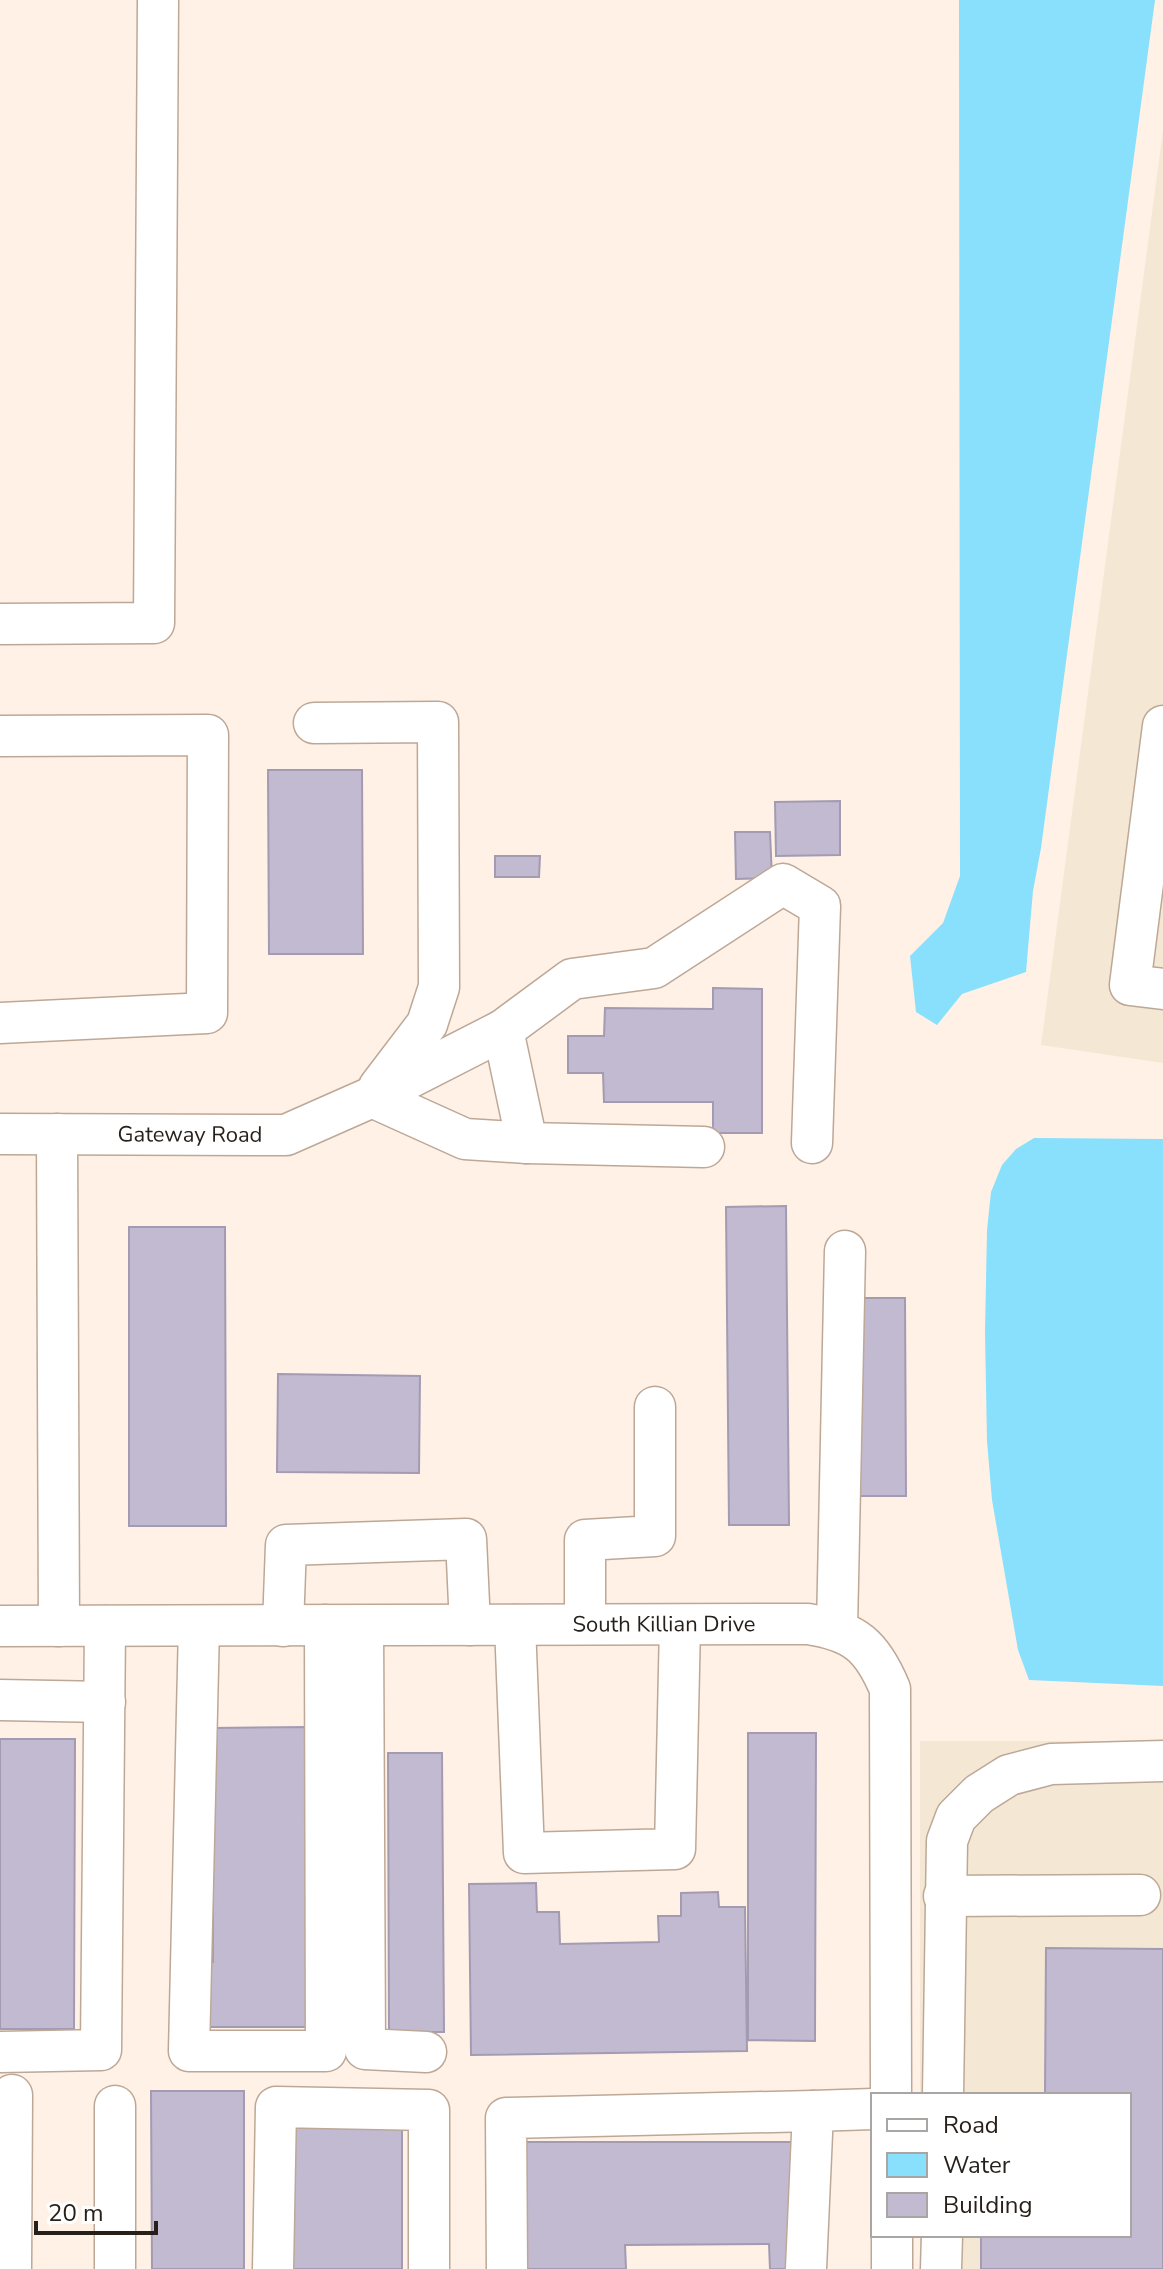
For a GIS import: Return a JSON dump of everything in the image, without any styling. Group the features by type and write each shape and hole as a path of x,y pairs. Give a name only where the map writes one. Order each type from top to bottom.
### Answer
{"street":[{"path":"0,624 154,623 158,0"},
{"path":"314,723 438,722 439,987 427,1024 372,1097 465,1139 704,1147"},
{"path":"1163,726 1130,985 1163,989"},
{"path":"0,736 208,735 207,1013 0,1023"},
{"name":"Gateway Road","path":"0,1134 286,1135 372,1097 503,1030 572,979 654,968 783,884 820,906 812,1143"},
{"path":"503,1030 527,1143"},
{"path":"57,1134 59,1626"},
{"path":"837,1628 845,1251"},
{"path":"585,1624 585,1540 655,1536 655,1407"},
{"path":"283,1626 286,1545 466,1539 470,1625"},
{"name":"South Killian Drive","path":"0,1626 808,1624 837,1628 861,1642 880,1663 890,1689 891,2093"},
{"path":"515,1625 524,1853 675,1849 680,1625"},
{"path":"0,2052 101,2050 105,1626"},
{"path":"199,1626 189,2051 326,2051 344,1626"},
{"path":"344,1626 365,2049 426,2052"},
{"path":"0,1700 105,1702"},
{"path":"943,2093 944,1896 947,1841 956,1817 979,1794 1009,1775 1051,1764 1163,1761"},
{"path":"944,1896 1140,1895"},
{"path":"11,2269 12,2095"},
{"path":"115,2106 115,2269"},
{"path":"273,2269 276,2107 429,2110 429,2269"},
{"path":"507,2269 506,2118 871,2109"},
{"path":"806,2269 813,2111"},
{"path":"892,2237 892,2269"},
{"path":"941,2269 942,2237"}],"shaded area":[{"path":"1163,130 1163,1063 1041,1045"},
{"path":"920,1741 1163,1741 1163,2269 920,2269 920,2237 1131,2237 1131,2093 920,2093"}],"water":[{"path":"959,0 1155,0 1033,891 1026,972 962,994 937,1025 916,1012 910,956 943,923 960,876"},
{"path":"1034,1138 1163,1139 1163,1686 1029,1680 1018,1650 992,1500 987,1441 987,1230 991,1192 1002,1165 1016,1149"}],"building":[{"path":"268,770 362,770 363,954 269,954"},
{"path":"840,801 840,855 776,856 775,802"},
{"path":"735,832 770,832 772,878 736,879"},
{"path":"495,856 540,856 539,877 495,877"},
{"path":"713,988 762,989 762,1133 713,1133 713,1102 604,1102 603,1073 568,1073 568,1036 604,1036 605,1008 713,1009"},
{"path":"786,1206 789,1525 729,1525 726,1207"},
{"path":"129,1227 225,1227 226,1526 129,1526"},
{"path":"859,1298 905,1298 906,1496 860,1496"},
{"path":"278,1374 420,1376 419,1473 277,1472"},
{"path":"307,1727 306,2027 196,2027 196,1962 213,1962 213,1728"},
{"path":"748,1733 816,1733 815,2041 748,2040"},
{"path":"0,1739 75,1739 74,2029 0,2029"},
{"path":"388,1753 442,1753 444,2032 389,2032"},
{"path":"536,1883 537,1912 559,1912 560,1944 659,1942 658,1916 681,1916 681,1893 718,1892 719,1907 745,1907 747,2051 471,2055 469,1884"},
{"path":"1046,1948 1163,1949 1163,2269 981,2269 981,2237 1131,2237 1131,2093 1045,2093"},
{"path":"151,2091 244,2091 244,2269 152,2269"},
{"path":"293,2124 402,2124 402,2269 293,2269"},
{"path":"524,2142 795,2142 795,2269 770,2269 769,2244 625,2245 626,2269 524,2269"}]}
